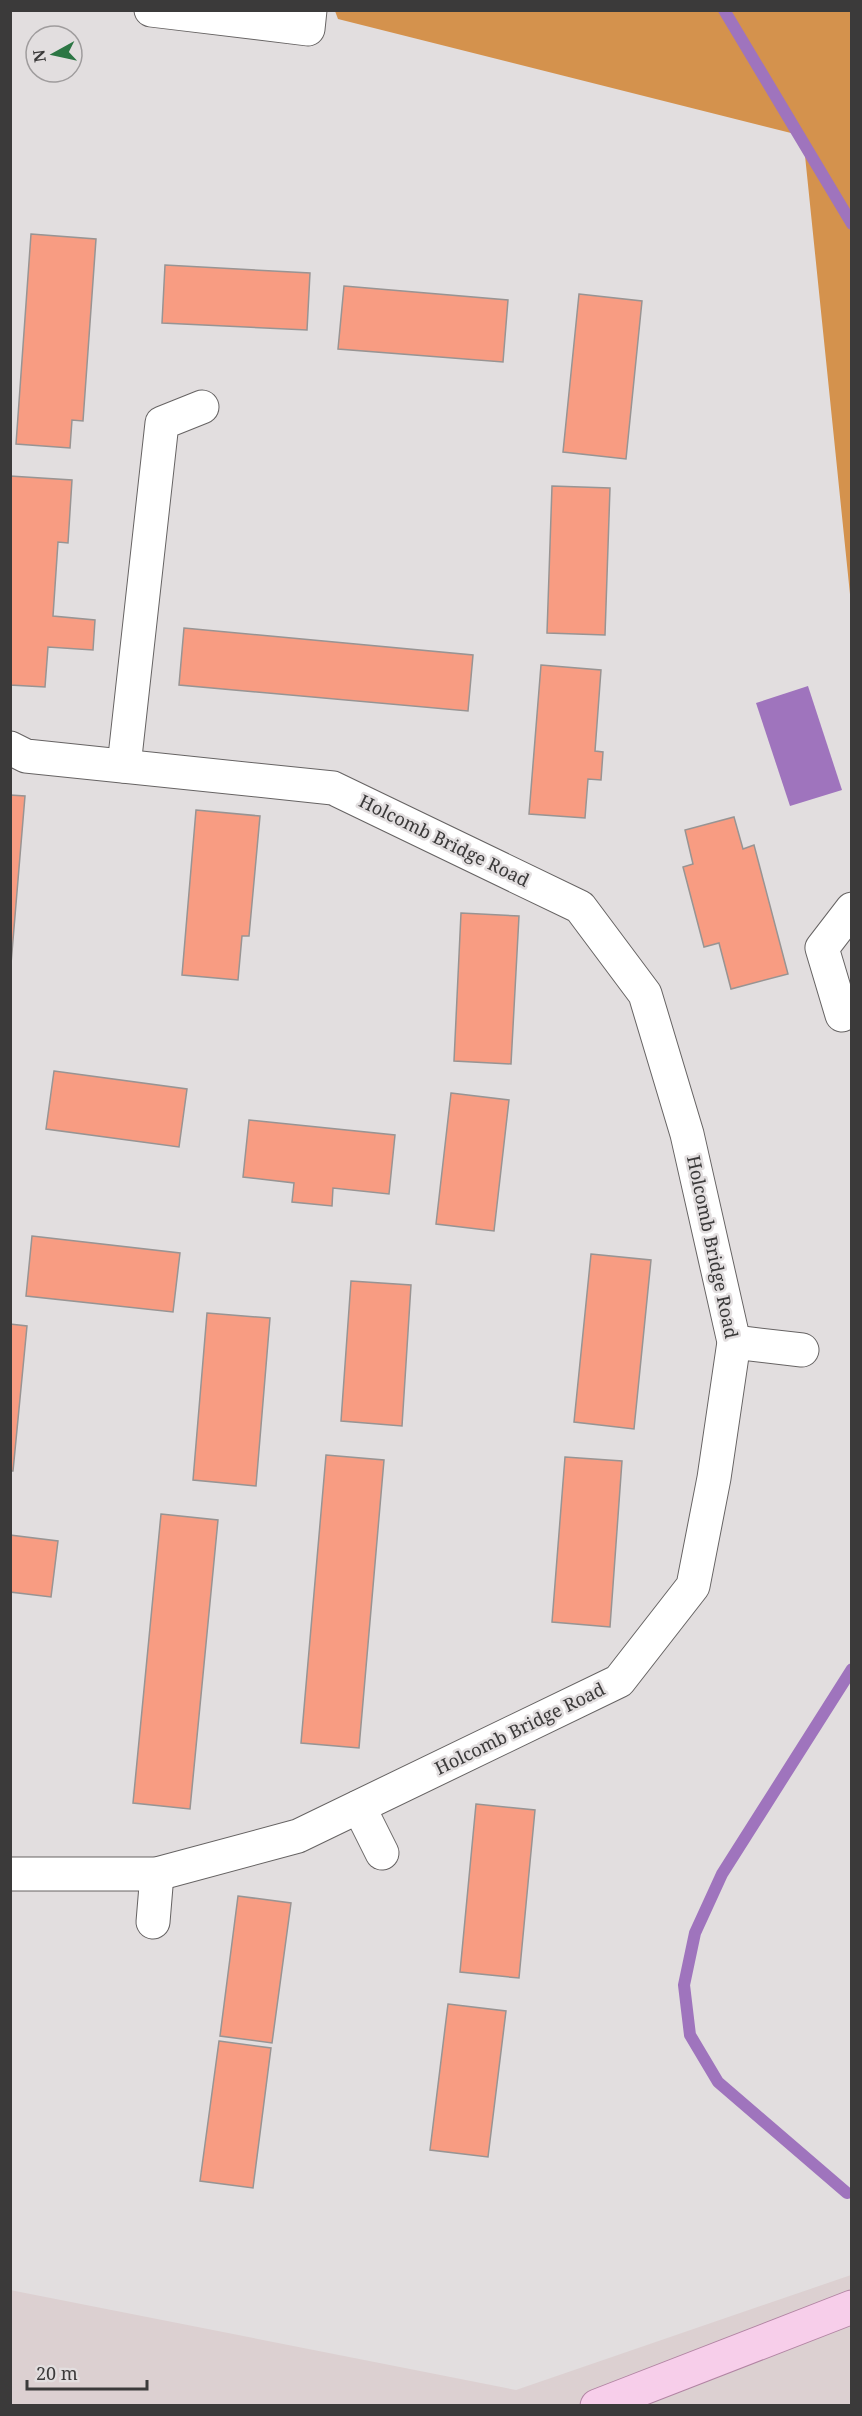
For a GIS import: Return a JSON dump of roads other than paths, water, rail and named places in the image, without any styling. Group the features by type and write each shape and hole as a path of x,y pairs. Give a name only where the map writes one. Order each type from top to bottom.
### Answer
{"main road":[{"path":"597,2406 852,2307"}],"street":[{"path":"151,10 308,29 310,10"},
{"path":"124,766 162,423 202,407"},
{"name":"Holcomb Bridge Road","path":"10,748 26,756 333,788 580,906 645,994 687,1134 734,1342 714,1478 693,1586 619,1681 298,1836 157,1874 10,1874"},
{"path":"842,1015 822,948 852,909"},
{"path":"734,1342 802,1350"},
{"path":"359,1807 382,1853"},
{"path":"153,1922 157,1874"}],"waterway":[{"path":"724,10 852,224"},
{"path":"847,2193 718,2082 690,2035 684,1985 695,1933 722,1874 852,1669"}]}
